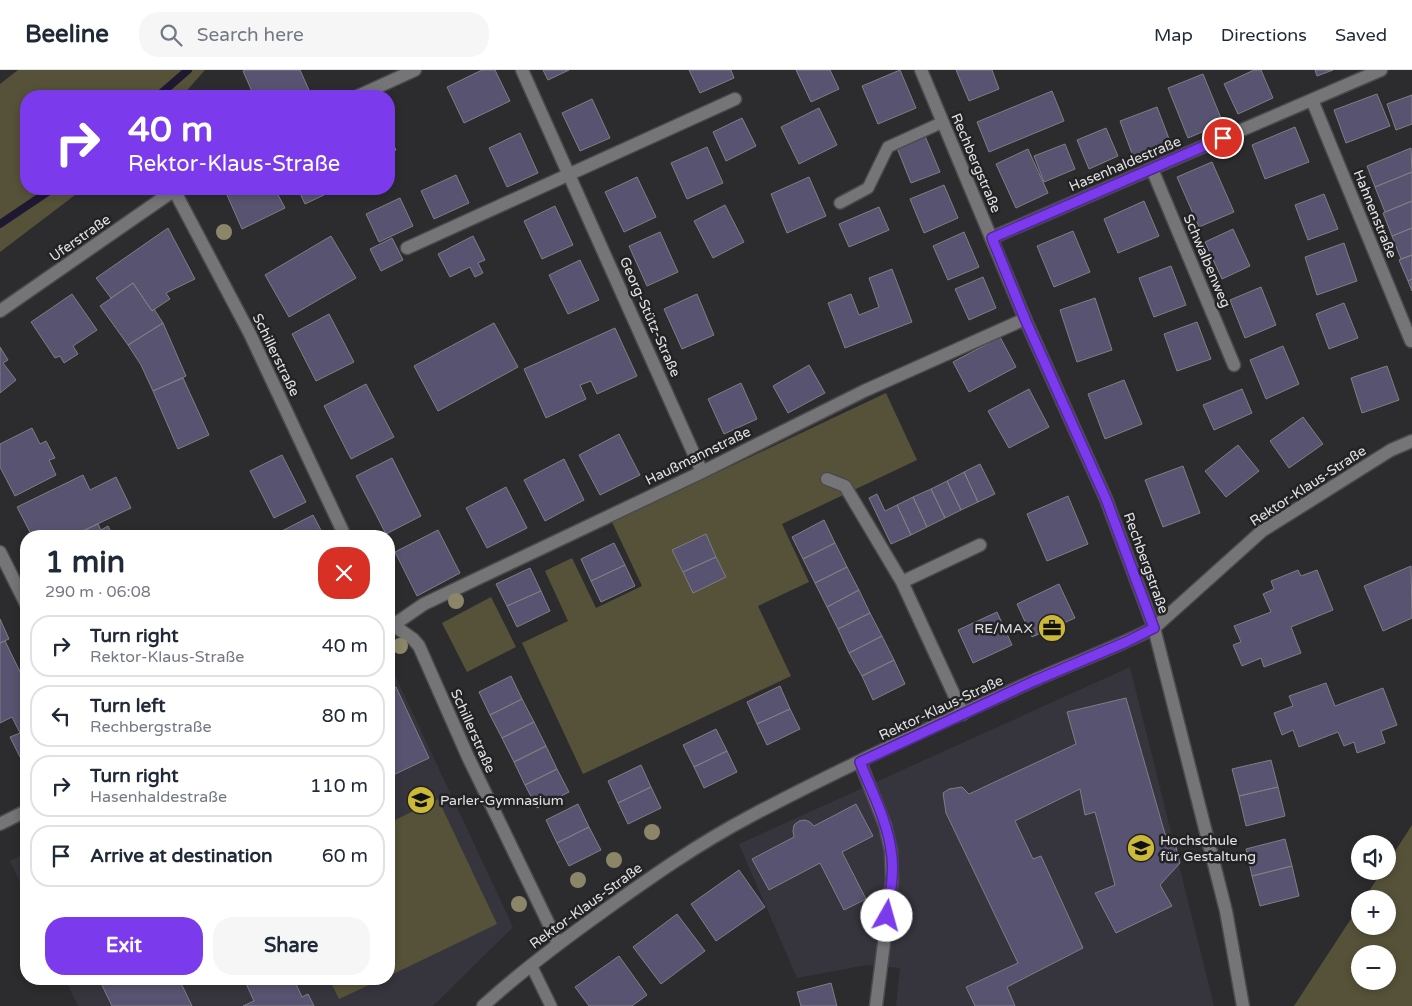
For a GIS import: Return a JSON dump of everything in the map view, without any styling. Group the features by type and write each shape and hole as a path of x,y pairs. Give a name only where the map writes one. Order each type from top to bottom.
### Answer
{"street":[{"path":"371,90 415,70"},
{"name":"Georg-Stütz-Straße","path":"522,70 702,472"},
{"name":"Rechbergstraße","path":"921,70 1025,319 1106,499 1154,628 1226,910 1243,1006"},
{"name":"Hasenhaldestraße","path":"992,238 1381,70"},
{"path":"407,248 735,99"},
{"name":"Hahnenstraße","path":"1312,100 1411,341"},
{"name":"Schwalbenweg","path":"1152,169 1234,365"},
{"name":"Uferstraße","path":"0,311 166,195"},
{"name":"Schillerstraße","path":"178,195 250,334 342,530"},
{"name":"Haußmannstraße","path":"395,622 424,604 702,472 864,391 1025,319"},
{"name":"Rektor-Klaus-Straße","path":"483,1006 558,943 640,884 708,840 748,817 963,714 1154,628 1262,531 1392,450 1412,441"},
{"path":"827,479 845,486 902,582 963,714"},
{"path":"902,582 980,545"},
{"path":"0,552 20,592"},
{"name":"Schillerstraße","path":"395,628 413,639 419,646 468,757 558,943"},
{"path":"860,762 885,825 891,850 892,880 876,1006"},
{"path":"0,824 20,814"}],"lane":[{"path":"840,203 868,188 888,147 943,122"},
{"path":"531,965 551,1006"}],"shaded area":[{"path":"18,70 205,70 187,90 20,90 20,195 75,195 0,252 0,84"},
{"path":"886,393 917,460 782,524 809,582 758,606 791,676 583,774 522,643 568,621 545,571 572,558 596,608 642,586 612,522"},
{"path":"491,597 516,647 467,672 442,623"},
{"path":"1130,667 1214,1006 896,1006 900,968 867,965 797,978 739,844"},
{"name":"Parler-Gymnasium","path":"395,675 513,927 433,1006 78,1006 68,985 395,985"},
{"path":"438,799 497,924 395,973 395,820"},
{"path":"1412,825 1412,1006 1294,1006 1351,919 1351,935 1396,935 1396,890 1370,890 1376,880 1396,880 1396,850"},
{"path":"20,856 20,882 10,861"},
{"path":"332,985 369,985 339,999"}],"building":[{"path":"300,70 309,90 251,90 243,71"},
{"path":"482,70 495,70 510,101 464,123 447,87"},
{"path":"543,70 569,70 548,80"},
{"path":"689,70 731,70 734,78 700,93"},
{"path":"796,70 830,70 839,89 811,102"},
{"path":"900,70 916,108 878,124 862,86"},
{"path":"956,70 992,70 999,89 969,101"},
{"path":"1254,70 1261,70 1273,98 1238,114 1224,84"},
{"path":"1315,70 1333,70 1317,76"},
{"path":"1203,74 1223,123 1188,138 1168,88"},
{"path":"1052,91 1064,121 989,152 977,122"},
{"path":"1377,94 1390,126 1346,143 1334,110"},
{"path":"1412,95 1412,124 1396,130 1387,104"},
{"path":"592,99 610,138 580,151 562,113"},
{"path":"1157,107 1171,144 1134,159 1120,121"},
{"path":"819,108 837,145 799,164 781,127"},
{"path":"742,118 756,146 726,161 713,132"},
{"path":"1295,127 1309,162 1265,179 1252,145"},
{"path":"1106,128 1118,156 1089,169 1077,140"},
{"path":"520,133 538,173 507,187 489,148"},
{"path":"925,136 940,172 911,183 897,148"},
{"path":"1065,144 1075,169 1044,182 1034,156"},
{"path":"707,147 723,183 687,199 671,163"},
{"path":"1411,148 1412,172 1375,187 1367,166"},
{"path":"1028,149 1048,193 1016,208 996,164"},
{"path":"1212,162 1234,212 1199,227 1177,177"},
{"path":"1412,172 1412,201 1385,212 1375,187"},
{"path":"456,175 469,203 434,219 421,191"},
{"path":"637,177 656,217 624,232 605,192"},
{"path":"809,177 826,216 787,233 771,194"},
{"path":"944,185 958,218 924,233 910,199"},
{"path":"1324,194 1338,229 1308,240 1295,205"},
{"path":"227,195 278,195 285,208 242,229"},
{"path":"301,195 324,195 305,204"},
{"path":"400,198 413,226 379,242 366,214"},
{"path":"1144,201 1159,236 1118,253 1104,219"},
{"path":"1412,201 1412,228 1392,236 1383,213"},
{"path":"725,205 744,242 713,258 694,221"},
{"path":"555,206 573,245 542,259 524,221"},
{"path":"879,207 889,230 849,247 839,224"},
{"path":"168,228 195,279 166,293 170,299 152,311 133,283 111,298 96,278"},
{"path":"1412,228 1412,255 1401,259 1392,236"},
{"path":"1233,229 1250,266 1222,279 1205,242"},
{"path":"1073,231 1090,272 1054,287 1037,246"},
{"path":"660,232 678,272 647,286 629,246"},
{"path":"964,232 979,267 948,280 933,246"},
{"path":"331,236 356,278 289,317 265,275"},
{"path":"473,236 485,260 478,263 483,273 475,277 470,267 450,277 438,254"},
{"path":"392,238 403,260 381,271 370,249"},
{"path":"1344,243 1357,281 1317,295 1305,257"},
{"path":"1412,255 1412,279 1408,281 1399,260"},
{"path":"580,260 599,300 568,314 549,275"},
{"path":"1171,266 1186,305 1154,317 1139,278"},
{"path":"892,269 912,322 845,348 828,303 851,294 859,315 879,307 869,278"},
{"path":"983,277 996,308 969,320 955,289"},
{"path":"1412,279 1412,291 1408,281"},
{"path":"133,283 152,311 154,309 163,323 128,345 100,306"},
{"path":"1261,287 1276,325 1245,338 1230,300"},
{"path":"72,294 97,330 73,346 78,354 64,363 60,356 55,358 31,322"},
{"path":"697,294 714,335 682,349 664,309"},
{"path":"1095,298 1112,350 1077,362 1060,310"},
{"path":"1344,303 1358,338 1329,349 1316,314"},
{"path":"329,314 354,362 316,381 292,334"},
{"path":"1197,322 1211,359 1177,371 1164,334"},
{"path":"163,323 186,376 153,391 141,365 128,345"},
{"path":"494,323 518,367 438,411 414,366"},
{"path":"615,328 637,376 597,394 591,381 580,385 586,399 546,418 524,369"},
{"path":"1000,337 1016,367 969,392 953,362"},
{"path":"1283,346 1299,384 1266,399 1250,360"},
{"path":"0,347 8,360 3,363 16,380 0,393"},
{"path":"809,365 825,393 788,413 773,386"},
{"path":"1387,366 1399,400 1362,413 1351,378"},
{"path":"183,378 209,435 178,449 153,391"},
{"path":"1124,380 1142,424 1105,439 1088,394"},
{"path":"741,383 757,419 724,434 708,399"},
{"path":"366,384 394,437 351,459 324,406"},
{"path":"1029,389 1049,427 1009,448 988,411"},
{"path":"1242,389 1252,413 1214,430 1203,405"},
{"path":"1303,417 1323,444 1289,468 1270,441"},
{"path":"32,428 40,444 46,441 55,458 49,460 56,475 15,496 0,467 0,444"},
{"path":"619,434 640,475 600,495 579,455"},
{"path":"1238,445 1259,471 1226,497 1205,471"},
{"path":"282,455 306,502 274,518 250,471"},
{"path":"392,458 421,516 394,530 384,530 356,476"},
{"path":"564,459 584,500 545,521 524,480"},
{"path":"980,464 995,494 978,502 964,472"},
{"path":"1183,466 1200,513 1163,527 1145,480"},
{"path":"964,472 978,502 961,510 947,481"},
{"path":"83,475 90,490 116,477 131,508 85,530 29,530 17,507"},
{"path":"947,481 961,510 945,518 931,489"},
{"path":"506,487 527,528 487,548 466,508"},
{"path":"931,489 945,518 927,527 913,497"},
{"path":"877,494 885,511 897,505 911,535 891,544 869,498"},
{"path":"1068,496 1088,544 1047,561 1027,514"},
{"path":"913,497 927,527 911,535 897,505"},
{"path":"313,515 321,530 284,530"},
{"path":"824,520 835,543 803,559 792,537"},
{"path":"98,524 101,530 85,530"},
{"path":"108,526 110,530 101,530"},
{"path":"438,530 460,573 417,596 395,552"},
{"path":"706,534 716,557 683,572 672,550"},
{"path":"614,543 625,565 591,581 581,559"},
{"path":"835,543 847,567 815,583 803,559"},
{"path":"716,557 726,577 693,593 683,572"},
{"path":"625,565 635,586 601,602 591,581"},
{"path":"1411,566 1412,618 1383,631 1364,586"},
{"path":"847,567 859,590 827,607 815,583"},
{"path":"530,568 541,591 507,606 496,584"},
{"path":"1298,570 1301,576 1317,570 1333,610 1291,627 1301,653 1264,667 1261,658 1242,666 1233,645 1241,642 1234,626 1271,612 1263,594 1274,589 1271,581"},
{"path":"1059,584 1075,618 1032,637 1017,604"},
{"path":"859,590 870,613 838,629 827,607"},
{"path":"541,591 550,611 517,627 507,606"},
{"path":"997,612 1012,645 973,663 958,630"},
{"path":"870,613 882,636 849,653 838,629"},
{"path":"0,619 9,639 0,643"},
{"path":"882,636 894,660 862,676 849,653"},
{"path":"5,641 20,672 20,733 12,717 0,723 0,643"},
{"path":"894,660 905,684 873,700 862,676"},
{"path":"511,676 522,699 490,715 479,692"},
{"path":"1326,683 1335,706 1383,688 1397,725 1381,731 1385,743 1357,753 1354,742 1344,746 1338,732 1299,747 1293,730 1282,735 1274,713 1293,706 1289,696"},
{"path":"780,686 790,709 757,724 747,702"},
{"path":"395,688 429,758 395,774"},
{"name":"Hochschule für Gestaltung","path":"1126,698 1165,834 1174,839 1180,863 1160,885 1172,906 1116,933 1095,893 1115,885 1095,812 1085,815 1080,789 1015,821 1033,859 1041,856 1083,948 1007,987 1015,1006 975,1006 966,987 1018,963 946,813 943,793 949,789 962,787 969,794 1076,744 1067,712"},
{"path":"522,699 534,722 502,738 490,715"},
{"path":"790,709 800,729 767,745 757,724"},
{"path":"534,722 546,746 514,762 502,738"},
{"path":"716,729 727,751 694,767 683,745"},
{"path":"20,733 20,757 10,737"},
{"path":"546,746 557,769 525,785 514,762"},
{"path":"727,751 737,772 704,788 694,767"},
{"path":"1271,760 1278,787 1239,796 1232,769"},
{"path":"641,765 651,787 618,803 608,781"},
{"path":"557,769 569,792 537,808 525,785"},
{"path":"651,787 661,808 628,824 618,803"},
{"path":"1278,787 1285,816 1246,826 1239,796"},
{"path":"578,804 589,827 557,843 546,820"},
{"path":"856,804 873,836 842,852 866,899 844,910 820,863 769,890 752,859 794,837 794,825 799,821 805,820 814,826"},
{"path":"589,827 601,850 569,866 557,843"},
{"path":"1285,839 1292,866 1252,876 1246,849"},
{"path":"1292,866 1299,896 1260,906 1252,876"},
{"path":"739,870 765,907 716,941 691,904"},
{"path":"677,914 705,951 661,984 633,947"},
{"path":"619,956 647,995 632,1006 589,1006 575,987"},
{"path":"831,983 837,1006 801,1006 797,992"},
{"path":"102,985 182,985 192,1006 112,1006"},
{"path":"247,985 296,985 302,997 308,994 314,1006 243,1006 254,1001"}],"waterway":[{"path":"165,90 188,70"},
{"path":"0,224 43,195"}],"place":[{"name":"RE/MAX","path":"1052,628"},
{"name":"Parler-Gymnasium","path":"421,800"},
{"name":"Hochschule für Gestaltung","path":"1141,848"}],"route":[{"path":"887,916 892,880 891,850 885,825 860,762 1034,681 1154,628 1106,499 1025,319 992,238 1223,138"}]}
